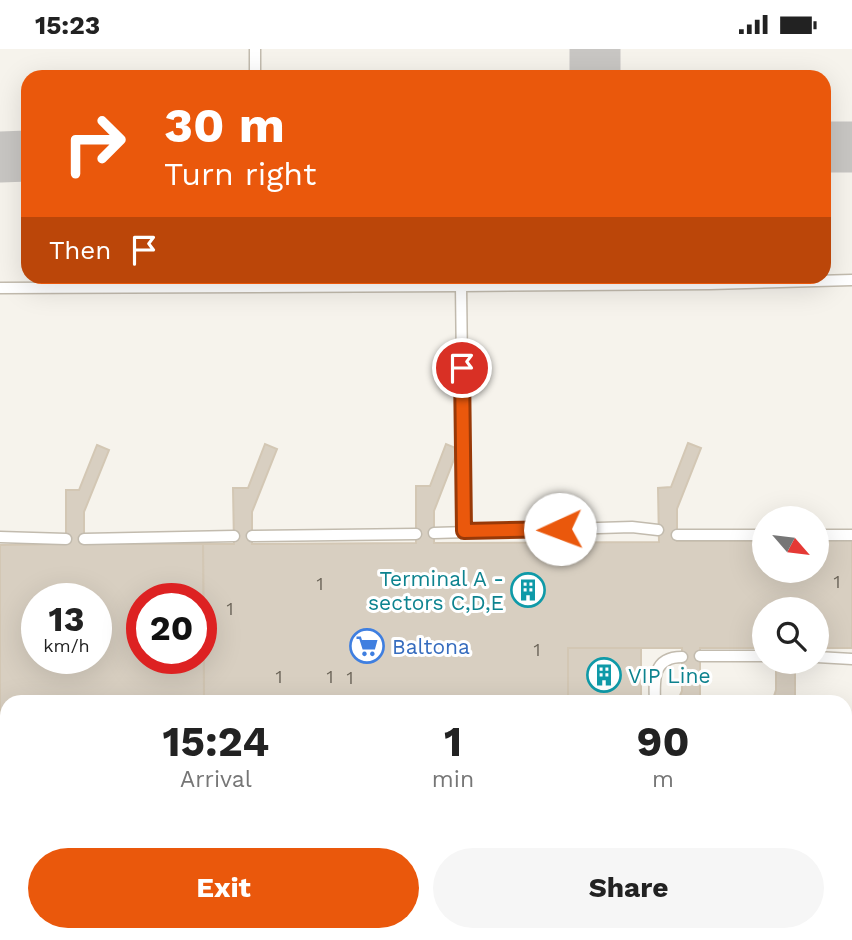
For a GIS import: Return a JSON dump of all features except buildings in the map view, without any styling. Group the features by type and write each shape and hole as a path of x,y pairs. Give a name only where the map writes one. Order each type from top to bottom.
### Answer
{"lane":[{"path":"255,49 255,70"},
{"path":"831,281 852,280"},
{"path":"0,288 173,284"},
{"path":"360,284 710,284"},
{"path":"461,286 464,531"},
{"path":"434,533 632,527 658,530"},
{"path":"252,536 416,534"},
{"path":"677,535 752,535"},
{"path":"830,535 852,535"},
{"path":"84,539 234,536"},
{"path":"0,537 66,539"},
{"path":"700,656 752,656"},
{"path":"655,695 657,671 664,661 682,657"},
{"path":"829,658 852,659"}],"taxiway":[{"path":"595,49 595,70"},
{"path":"831,147 852,147"},
{"path":"0,157 21,156"}],"place":[{"name":"Terminal A - sectors C,D,E","path":"528,590"},
{"name":"Baltona","path":"367,646"},
{"name":"VIP Line","path":"604,675"}],"route":[{"path":"462,368 464,531 560,529"}]}
